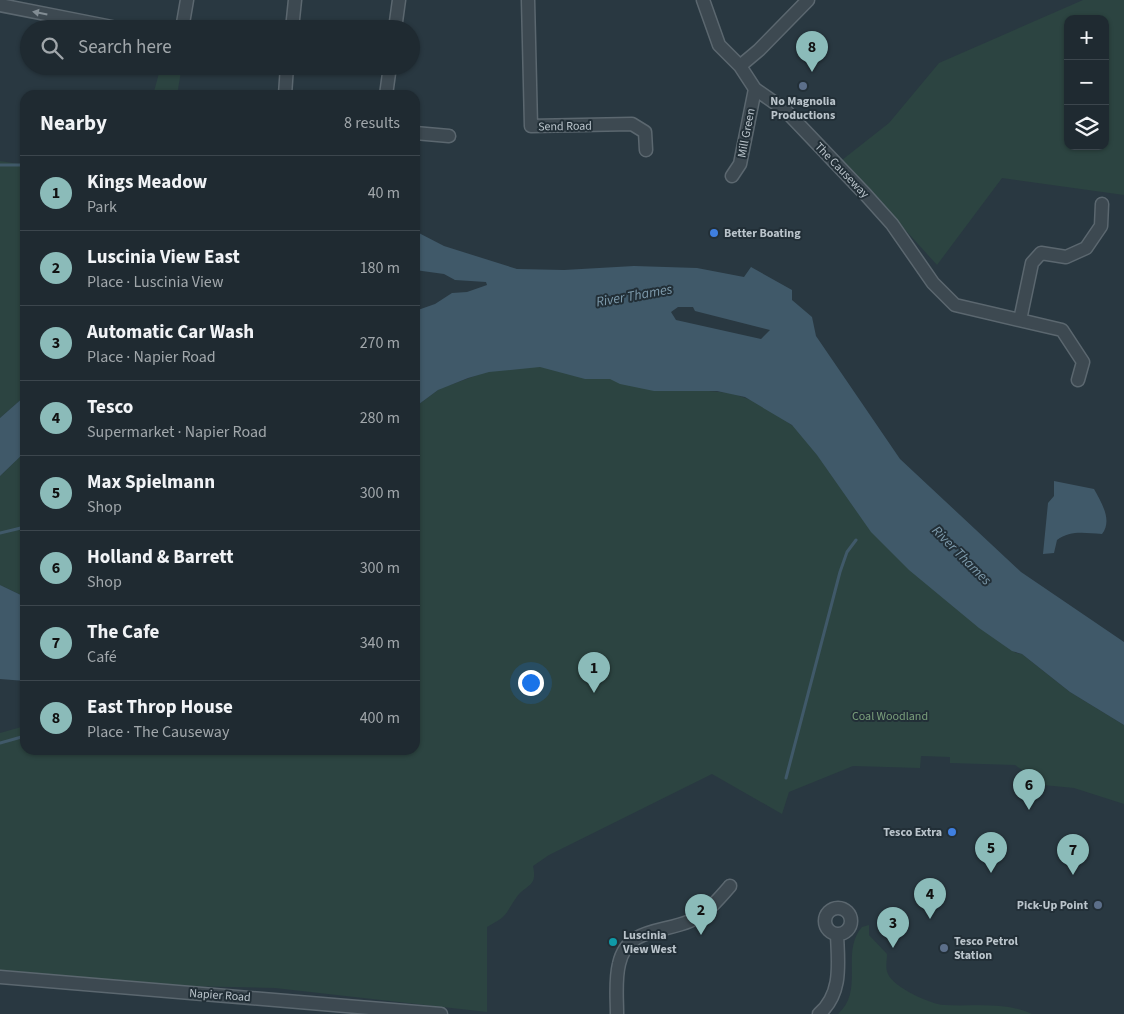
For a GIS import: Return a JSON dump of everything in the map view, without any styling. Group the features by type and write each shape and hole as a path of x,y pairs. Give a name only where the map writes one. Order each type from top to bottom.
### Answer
{"street":[{"path":"184,20 187,0"},
{"path":"293,20 295,0"},
{"path":"396,20 399,0"},
{"name":"Send Road","path":"528,0 531,126 632,124 645,132 646,150"},
{"name":"The Causeway","path":"703,0 719,45 740,66 755,89 785,110 866,195 892,224 933,283 955,305 1062,330 1082,362 1078,380"},
{"path":"740,66 760,50 808,0"},
{"path":"0,5 76,20"},
{"path":"285,90 286,75"},
{"path":"387,90 389,75"},
{"name":"Mill Green","path":"732,176 740,164 755,89"},
{"path":"420,134 449,136"},
{"path":"1020,320 1032,263 1041,253 1066,257 1086,248 1100,226 1102,204"},
{"path":"616,1014 619,962 627,946 641,934 682,924 705,912 730,886"},
{"path":"819,1014 831,1002 838,976 837,934"},
{"name":"Napier Road","path":"0,977 441,1014"}],"green space":[{"path":"1083,0 1124,0 1124,195 1002,178 937,265 842,160 889,123 939,63"},
{"path":"159,75 180,75 178,90 154,90"},
{"path":"0,161 20,164 20,400 0,418"},
{"name":"Coal Woodland","path":"505,365 582,368 661,391 698,390 731,393 759,403 793,426 798,426 872,532 1016,653 1022,654 1070,692 1124,725 1124,804 1074,788 1043,785 1015,765 950,763 950,757 921,756 920,768 853,766 789,792 782,814 712,774 549,855 533,866 534,878 530,885 516,898 505,915 487,927 487,1012 275,988 180,986 0,971 0,733 20,727 20,755 420,755 420,403 438,390 441,385 450,385"},
{"path":"20,457 20,595 0,585 0,476"},
{"path":"869,925 869,935 887,954 886,967 891,979 913,994 938,1004 1011,1007 1032,1014 838,1014 846,1004 850,994 853,948 856,937 862,927"}],"water":[{"name":"River Thames","path":"420,234 444,246 517,269 564,270 634,266 697,268 744,277 751,267 792,290 792,300 812,317 816,336 900,459 1021,572 1124,642 1124,725 1070,692 1022,654 1012,651 979,628 909,570 871,532 817,455 792,425 745,397 717,391 654,391 620,384 610,379 585,379 540,367 489,372 468,378 438,390 420,403 420,309 435,304 452,293 467,292 487,285 486,282 455,280 444,274 420,271","holes":["678,307 693,307 695,311 770,330 761,339 676,320 671,312"]},
{"path":"20,400 20,457 0,476 0,418"},
{"path":"1054,481 1094,489 1105,511 1106,523 1102,534 1078,533 1067,535 1057,540 1054,553 1043,554 1048,503 1054,496"},
{"path":"0,585 20,595 20,681 0,679"}],"waterway":[{"path":"0,165 20,165"},
{"path":"0,533 20,528"},
{"path":"786,778 840,572 847,552 856,540"},
{"path":"0,743 20,737"}],"place":[{"name":"East Throp House","path":"812,72"},
{"name":"No Magnolia Productions","path":"803,86"},
{"name":"Better Boating","path":"714,233"},
{"name":"Kings Meadow","path":"594,693"},
{"name":"Holland & Barrett","path":"1029,810"},
{"name":"Tesco Extra","path":"952,832"},
{"name":"Max Spielmann","path":"991,873"},
{"name":"The Cafe","path":"1073,875"},
{"name":"Pick-Up Point","path":"1098,905"},
{"name":"Tesco","path":"930,919"},
{"name":"Luscinia View East","path":"701,935"},
{"name":"Luscinia View West","path":"613,942"},
{"name":"Automatic Car Wash","path":"893,948"},
{"name":"Tesco Petrol Station","path":"944,948"}]}
